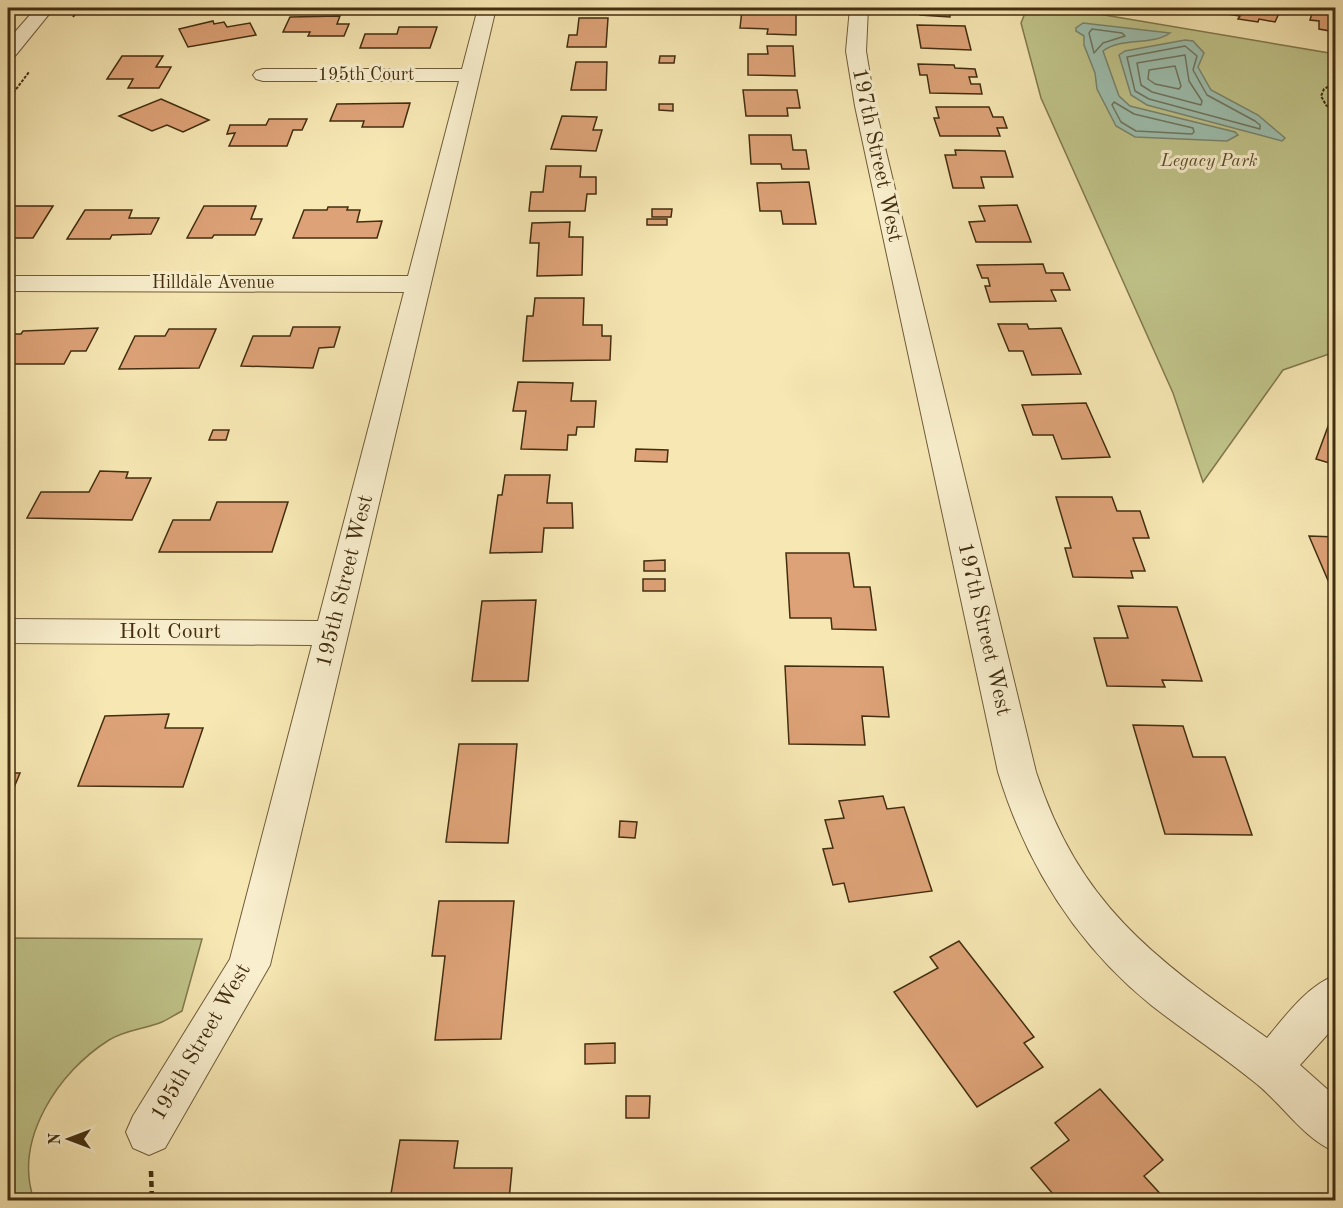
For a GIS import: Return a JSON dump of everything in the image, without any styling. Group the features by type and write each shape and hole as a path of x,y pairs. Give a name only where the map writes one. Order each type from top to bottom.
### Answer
{"street":[{"path":"8,52 45,8"},
{"name":"195th Street West","path":"149,1132 249,965 487,8"},
{"name":"197th Street West","path":"859,8 856,51 865,106 1015,763 1028,807 1042,840 1060,873 1107,937 1165,990 1271,1067 1335,1129"},
{"name":"195th Court","path":"263,75 469,75"},
{"name":"Hilldale Avenue","path":"8,283 418,284"},
{"name":"Holt Court","path":"8,631 332,633"},
{"path":"1271,1067 1299,1032 1335,995"}],"path":[{"path":"1335,82 1325,86 1321,93 1322,101 1335,114"}],"green space":[{"name":"Legacy Park","path":"1027,8 1063,8 1335,54 1335,352 1283,370 1203,482 1173,393 1041,98 1021,23"},
{"path":"8,938 202,939 182,1011 162,1022 109,1040 73,1070 57,1089 35,1131 30,1154 29,1177 34,1200 8,1200"}],"water":[{"path":"1083,23 1170,33 1154,39 1119,44 1103,51 1119,96 1130,106 1235,132 1238,135 1227,141 1135,137 1116,126 1097,89 1095,73 1084,45 1084,36 1076,31 1076,28"},
{"path":"1185,40 1193,41 1204,53 1198,67 1211,90 1258,115 1285,138 1282,141 1147,105 1131,95 1119,55 1125,51"}],"building":[{"path":"921,8 976,8 976,12 950,10 950,17 920,15"},
{"path":"1222,8 1289,8 1288,10 1281,9 1275,22 1259,19 1258,22 1220,13"},
{"path":"742,10 796,12 796,35 767,34 768,29 740,28"},
{"path":"1313,10 1336,13 1336,32 1319,29 1319,21 1310,20"},
{"path":"340,16 337,24 349,24 344,36 308,36 310,32 283,32 290,17"},
{"path":"579,18 608,18 606,47 567,47 569,35 577,35"},
{"path":"213,21 214,24 224,22 227,27 250,23 256,35 188,47 179,29"},
{"path":"917,25 965,26 971,50 921,48"},
{"path":"399,27 437,27 430,48 360,48 365,34 397,34"},
{"path":"767,46 793,46 795,76 748,75 748,54 768,54"},
{"path":"122,56 163,56 156,67 171,67 159,88 128,88 133,79 107,79"},
{"path":"660,56 675,56 674,63 659,63"},
{"path":"576,62 607,62 606,90 571,90"},
{"path":"918,64 954,65 955,68 975,69 977,77 969,77 971,84 980,84 982,94 930,93 927,75 920,75"},
{"path":"743,90 797,90 800,108 787,108 788,116 746,116"},
{"path":"161,99 209,120 183,132 167,125 152,131 119,116"},
{"path":"410,103 403,127 362,127 364,121 330,121 337,104"},
{"path":"659,104 673,104 673,111 659,110"},
{"path":"936,107 989,107 993,117 1003,117 1007,128 997,128 1000,136 940,136 934,118 939,118"},
{"path":"562,116 597,117 593,130 602,130 596,151 551,149"},
{"path":"269,119 307,119 302,130 293,130 287,146 229,146 235,133 227,134 230,125 266,125"},
{"path":"749,135 791,135 793,150 806,150 809,169 782,169 781,164 751,164"},
{"path":"955,150 1005,151 1013,177 981,177 984,188 953,188 945,155 956,155"},
{"path":"546,166 581,166 580,177 596,177 596,194 587,194 585,211 529,211 531,192 543,192"},
{"path":"809,182 816,224 783,224 781,211 760,211 757,183"},
{"path":"1017,205 1031,242 976,242 969,222 985,221 979,206"},
{"path":"8,206 53,206 33,238 8,238"},
{"path":"204,206 256,206 251,219 262,219 255,235 214,235 212,238 187,238"},
{"path":"328,207 348,207 347,210 360,210 357,222 382,221 377,238 293,238 304,210 327,210"},
{"path":"652,209 672,209 671,217 652,217"},
{"path":"85,210 132,210 129,218 159,218 151,234 112,235 110,239 67,239"},
{"path":"647,219 667,219 667,225 647,225"},
{"path":"570,222 569,237 583,237 582,275 537,276 539,243 530,243 532,223"},
{"path":"1043,264 1046,273 1063,273 1070,290 1051,290 1056,301 990,302 985,286 990,286 988,278 982,278 977,265"},
{"path":"535,298 584,298 583,325 602,325 602,336 611,336 610,360 523,361 527,316 533,316"},
{"path":"998,324 1027,324 1029,329 1061,328 1081,374 1032,375 1023,351 1009,351"},
{"path":"293,327 340,327 334,347 319,348 313,368 241,366 253,336 290,336"},
{"path":"98,328 86,351 71,351 64,364 8,364 8,334 21,334 23,331"},
{"path":"169,329 216,329 199,368 119,369 135,336 165,336"},
{"path":"518,382 573,383 571,401 596,401 594,427 577,427 576,435 568,435 567,450 521,449 526,411 513,411"},
{"path":"1086,403 1110,457 1062,459 1053,435 1033,435 1022,405"},
{"path":"1330,421 1336,423 1336,465 1316,459"},
{"path":"213,430 229,430 226,440 209,440"},
{"path":"636,449 668,450 667,462 635,461"},
{"path":"100,471 128,472 126,478 151,478 132,520 27,518 41,492 89,492"},
{"path":"505,475 550,475 547,503 572,503 573,528 544,528 542,552 490,553 498,495 502,495"},
{"path":"1056,497 1112,497 1117,511 1140,511 1149,538 1133,538 1145,571 1131,571 1133,578 1073,577 1065,548 1071,548"},
{"path":"217,502 288,502 272,552 159,552 173,520 210,520"},
{"path":"1309,536 1336,537 1336,599"},
{"path":"786,553 849,553 854,587 870,587 876,630 832,629 831,618 790,618"},
{"path":"665,560 665,571 644,571 644,561"},
{"path":"643,579 665,579 665,591 643,591"},
{"path":"536,600 528,681 472,681 482,601"},
{"path":"1118,606 1177,607 1202,681 1162,680 1165,687 1107,686 1094,638 1128,638"},
{"path":"785,666 883,667 889,717 862,716 865,745 789,744"},
{"path":"169,714 165,728 203,728 183,787 78,786 105,716"},
{"path":"1133,725 1183,726 1193,757 1225,757 1252,835 1165,834"},
{"path":"459,744 517,744 508,843 446,842"},
{"path":"8,773 20,773 8,802"},
{"path":"883,796 887,809 904,807 932,891 849,902 844,883 833,885 823,849 833,848 825,820 844,818 839,801"},
{"path":"620,821 637,822 635,838 619,837"},
{"path":"439,901 514,901 501,1039 435,1040 445,956 432,956"},
{"path":"959,941 1034,1037 1024,1043 1043,1067 977,1107 894,992 938,968 930,957"},
{"path":"615,1043 615,1063 585,1064 585,1044"},
{"path":"1100,1089 1163,1160 1144,1176 1166,1200 1058,1200 1031,1168 1069,1140 1055,1123"},
{"path":"626,1096 650,1096 649,1118 626,1118"},
{"path":"400,1140 458,1141 454,1168 512,1168 509,1200 390,1200"}]}
